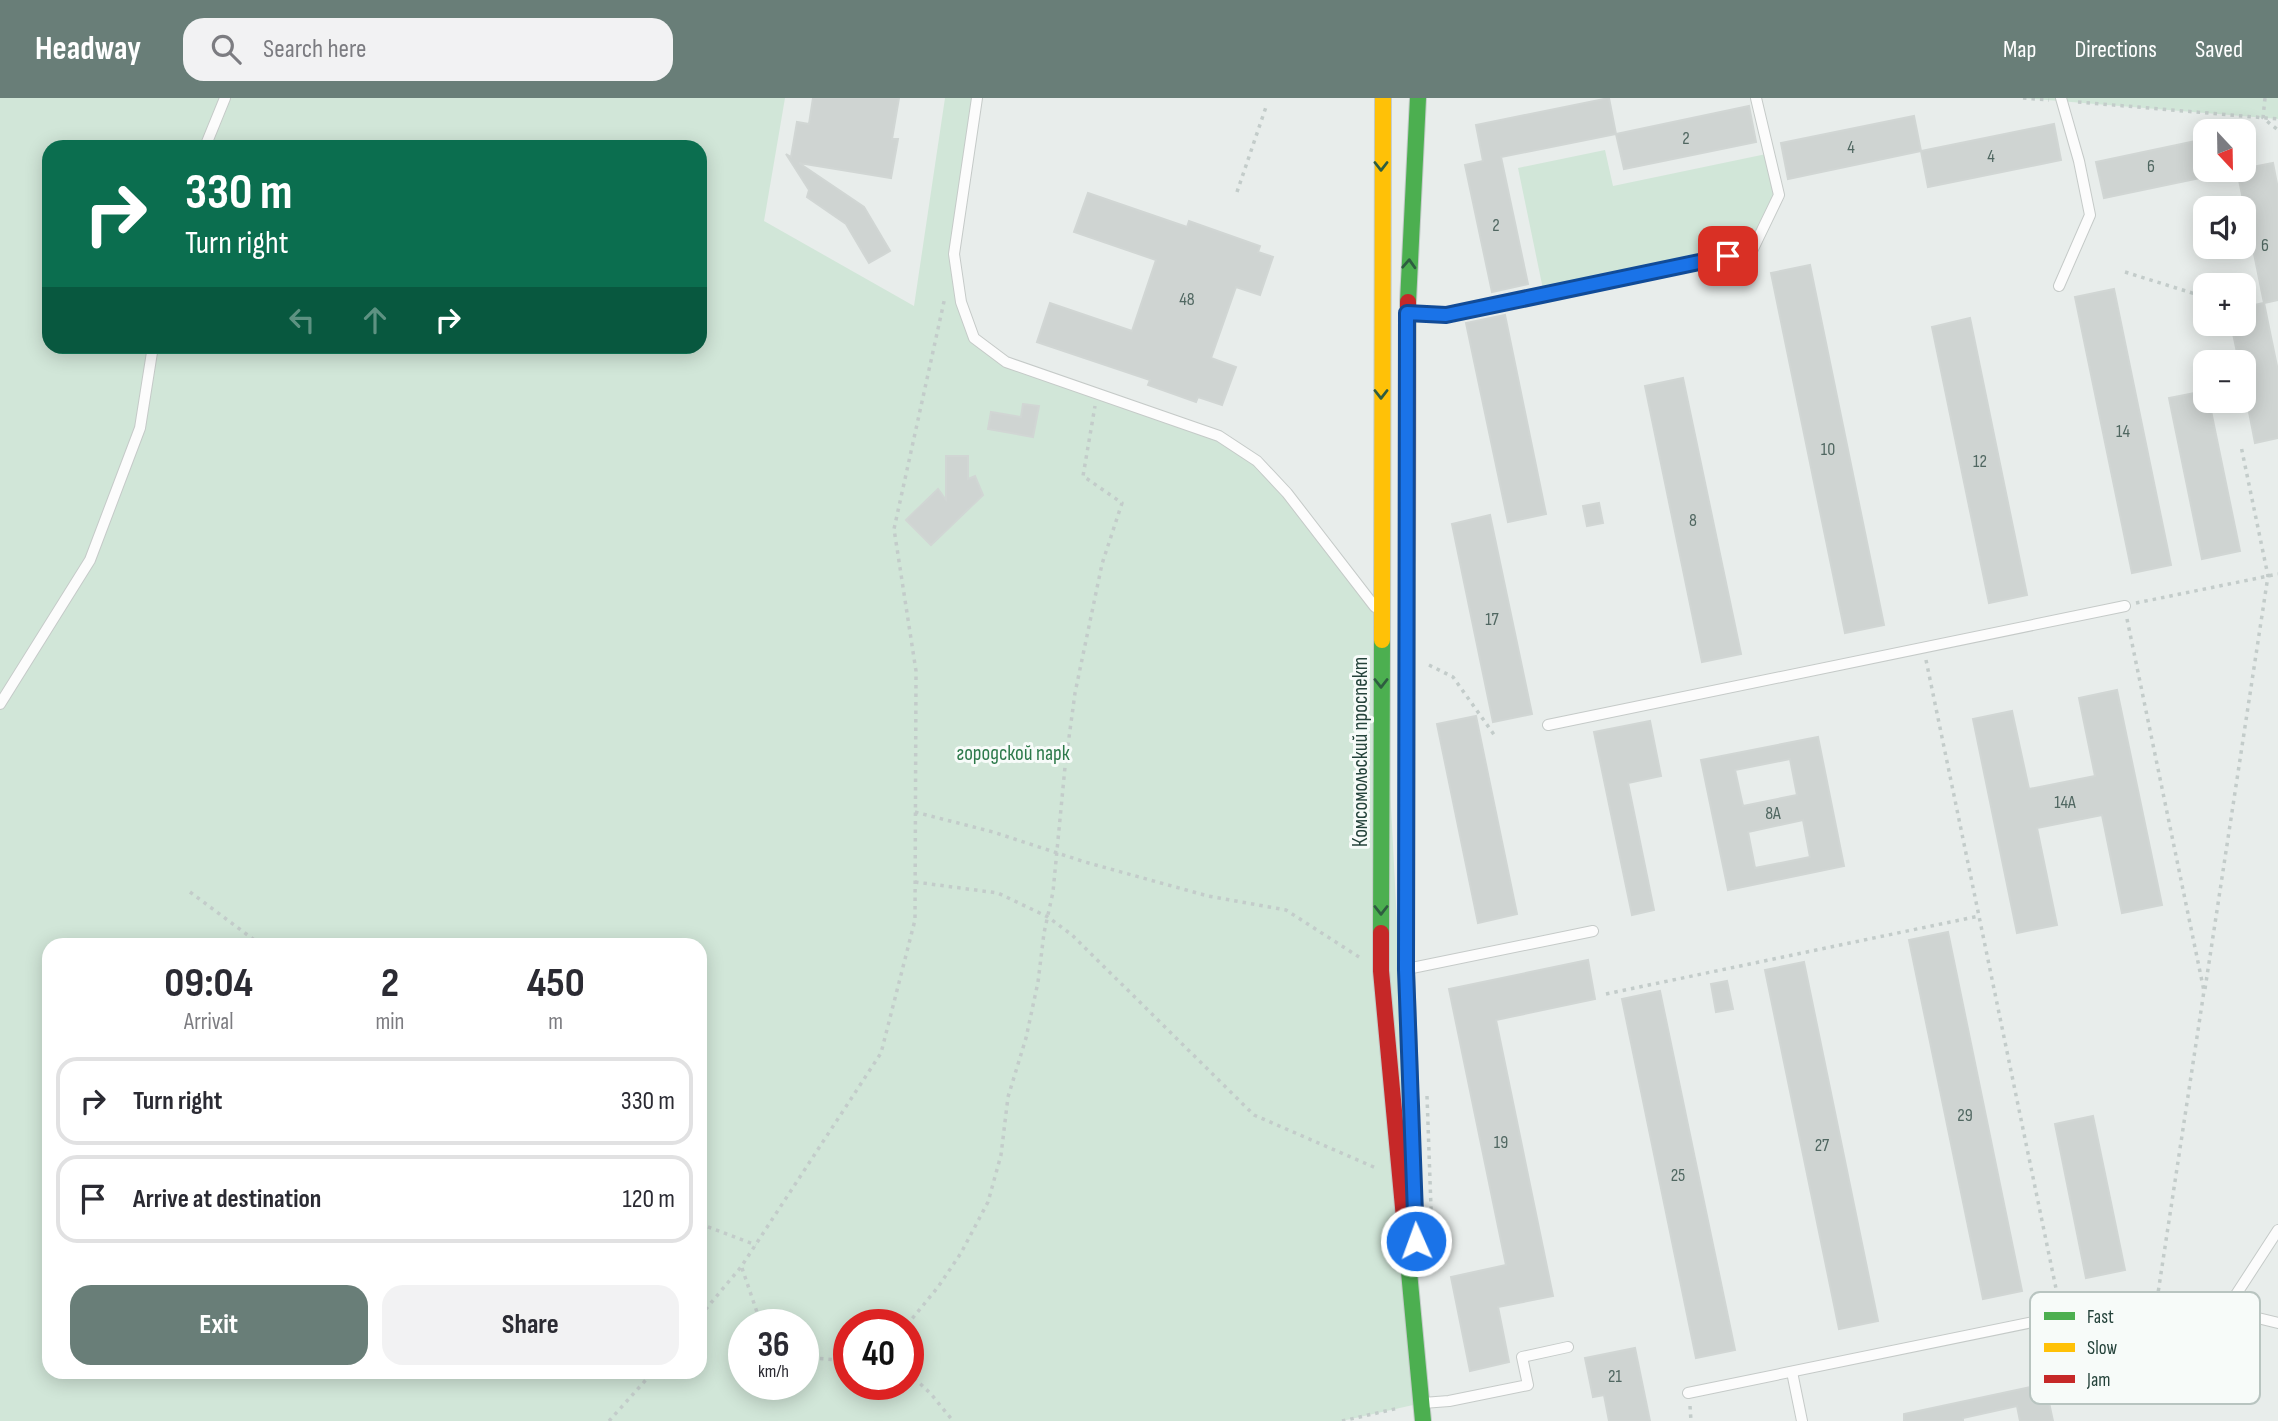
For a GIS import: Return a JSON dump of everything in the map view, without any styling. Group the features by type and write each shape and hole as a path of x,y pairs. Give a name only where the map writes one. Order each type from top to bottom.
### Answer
{"street":[{"name":"Комсомольский проспект","path":"1382,98 1381,971 1422,1403"},
{"path":"1411,1091 1406,970 1407,313 1418,98"},
{"name":"Комсомольский проспект","path":"1412,1132 1423,1421"}],"lane":[{"path":"208,140 225,98"},
{"path":"977,98 954,254 961,302 974,338 1006,362 1219,436 1256,461 1287,494 1381,615"},
{"path":"1407,313 1446,315 1752,251 1779,195 1756,98"},
{"path":"2059,286 2090,215 2062,100"},
{"path":"0,704 90,560 140,428 152,354"},
{"path":"1548,725 2124,606"},
{"path":"1381,971 1406,970 1593,931"},
{"path":"2238,1292 2278,1230"},
{"path":"2260,1318 2278,1323"},
{"path":"1688,1393 2030,1323"},
{"path":"1422,1403 1449,1401 1528,1385 1522,1357 1568,1347"},
{"path":"1792,1372 1802,1421"}],"path":[{"path":"2023,98 2278,119"},
{"path":"2263,118 2265,98"},
{"path":"1237,192 1267,104"},
{"path":"2263,118 2278,130"},
{"path":"2125,272 2193,293"},
{"path":"707,1308 756,1245 880,1053 915,920 916,671 894,528 946,293"},
{"path":"920,1309 961,1253 988,1202 1001,1155 1008,1097 1026,1038 1038,982 1053,892 1075,693 1102,564 1122,503 1083,476 1097,394"},
{"path":"2158,1292 2269,576 2241,446"},
{"path":"2204,992 2124,606 2278,574"},
{"path":"1924,648 2057,1292"},
{"path":"1422,661 1453,677 1495,736"},
{"path":"915,812 993,832 1208,896 1286,910 1381,971"},
{"path":"915,882 998,893 1048,917 1072,935 1254,1115 1401,1179"},
{"path":"190,892 252,938"},
{"path":"1606,994 1979,916"},
{"path":"707,1227 756,1245"},
{"path":"741,1267 756,1309"},
{"path":"609,1421 647,1379"},
{"path":"924,1387 953,1421"},
{"path":"1342,1421 1422,1403"}],"green space":[{"name":"городской парк","path":"0,98 785,98 764,221 914,306 945,98 977,98 954,254 974,338 1007,362 1219,436 1257,461 1381,615 1422,1403 1342,1421 0,1421"},
{"path":"2023,98 2278,98 2278,119"},
{"path":"1605,150 1613,186 1771,153 1779,195 1752,251 1544,294 1518,168"}],"building":[{"path":"813,98 899,98 892,139 898,139 891,178 799,163 864,207 890,251 869,263 846,224 807,197 809,190 786,154 791,157 797,122 809,124"},
{"path":"1609,98 1616,134 1501,157 1528,284 1492,292 1465,165 1483,161 1476,125"},
{"path":"1749,106 1756,142 1624,169 1616,134"},
{"path":"1914,116 1921,151 1788,179 1781,143"},
{"path":"2054,124 2061,160 1928,187 1921,151"},
{"path":"2193,142 2193,179 2104,198 2096,162"},
{"path":"2273,163 2278,189 2278,300 2264,303 2255,259 2256,196 2242,196 2239,182 2256,182 2256,166"},
{"path":"1088,193 1187,227 1189,221 1260,246 1258,252 1273,257 1260,295 1236,287 1211,358 1236,367 1222,405 1198,397 1196,402 1148,385 1150,380 1037,342 1050,303 1132,331 1156,260 1074,232"},
{"path":"1810,265 1884,625 1845,633 1771,273"},
{"path":"2114,289 2171,565 2132,573 2075,297"},
{"path":"2264,303 2278,371 2278,438 2255,443 2249,413 2256,413 2256,350 2236,350 2234,336 2256,336 2256,305"},
{"path":"1505,315 1546,514 1508,522 1466,323"},
{"path":"1970,318 2027,595 1989,603 1932,327"},
{"path":"1683,378 1741,654 1702,662 1645,386"},
{"path":"2193,393 2193,413 2211,413 2240,551 2202,559 2169,398"},
{"path":"1023,404 1039,406 1033,437 988,429 991,412 1021,417"},
{"path":"946,456 968,456 968,479 975,476 983,495 931,545 906,520 938,489 946,500"},
{"path":"1599,503 1603,523 1587,526 1583,506"},
{"path":"1490,515 1532,714 1493,722 1452,524"},
{"path":"2117,690 2162,905 2122,913 2102,815 2037,828 2057,925 2017,933 1973,719 2012,711 2029,789 2095,776 2079,698"},
{"path":"1476,716 1517,914 1478,923 1437,724"},
{"path":"1650,721 1661,776 1628,783 1654,910 1632,915 1594,732"},
{"path":"1818,737 1844,866 1728,890 1701,760","holes":["1790,759 1797,795 1743,806 1735,770","1803,820 1810,857 1755,868 1748,832"]},
{"path":"1948,932 2022,1291 1983,1299 1909,940"},
{"path":"1588,960 1595,999 1496,1020 1553,1296 1498,1307 1509,1362 1470,1371 1451,1277 1506,1265 1449,989"},
{"path":"1804,962 1878,1321 1839,1329 1765,970"},
{"path":"1727,981 1733,1009 1716,1012 1711,984"},
{"path":"1660,991 1735,1350 1696,1358 1622,999"},
{"path":"2093,1116 2125,1270 2086,1278 2055,1124"},
{"path":"1635,1348 1650,1421 1609,1421 1604,1395 1593,1397 1585,1358"},
{"path":"2030,1387 2030,1404 2049,1404 2053,1421 2020,1421 2017,1406 1963,1418 1963,1421 1904,1421 1904,1414"}],"traffic: fast":[{"path":"1408,302 1418,98"},
{"path":"1381,933 1382,640"},
{"path":"1408,1261 1423,1421"}],"traffic: slow":[{"path":"1382,640 1383,98"},
{"path":"1407,568 1406,970 1410,1081"}],"traffic: jam":[{"path":"1407,568 1408,302"},
{"path":"1381,933 1381,971 1408,1261"}],"route":[{"path":"1416,1241 1406,970 1407,313 1446,315 1728,256"}]}
